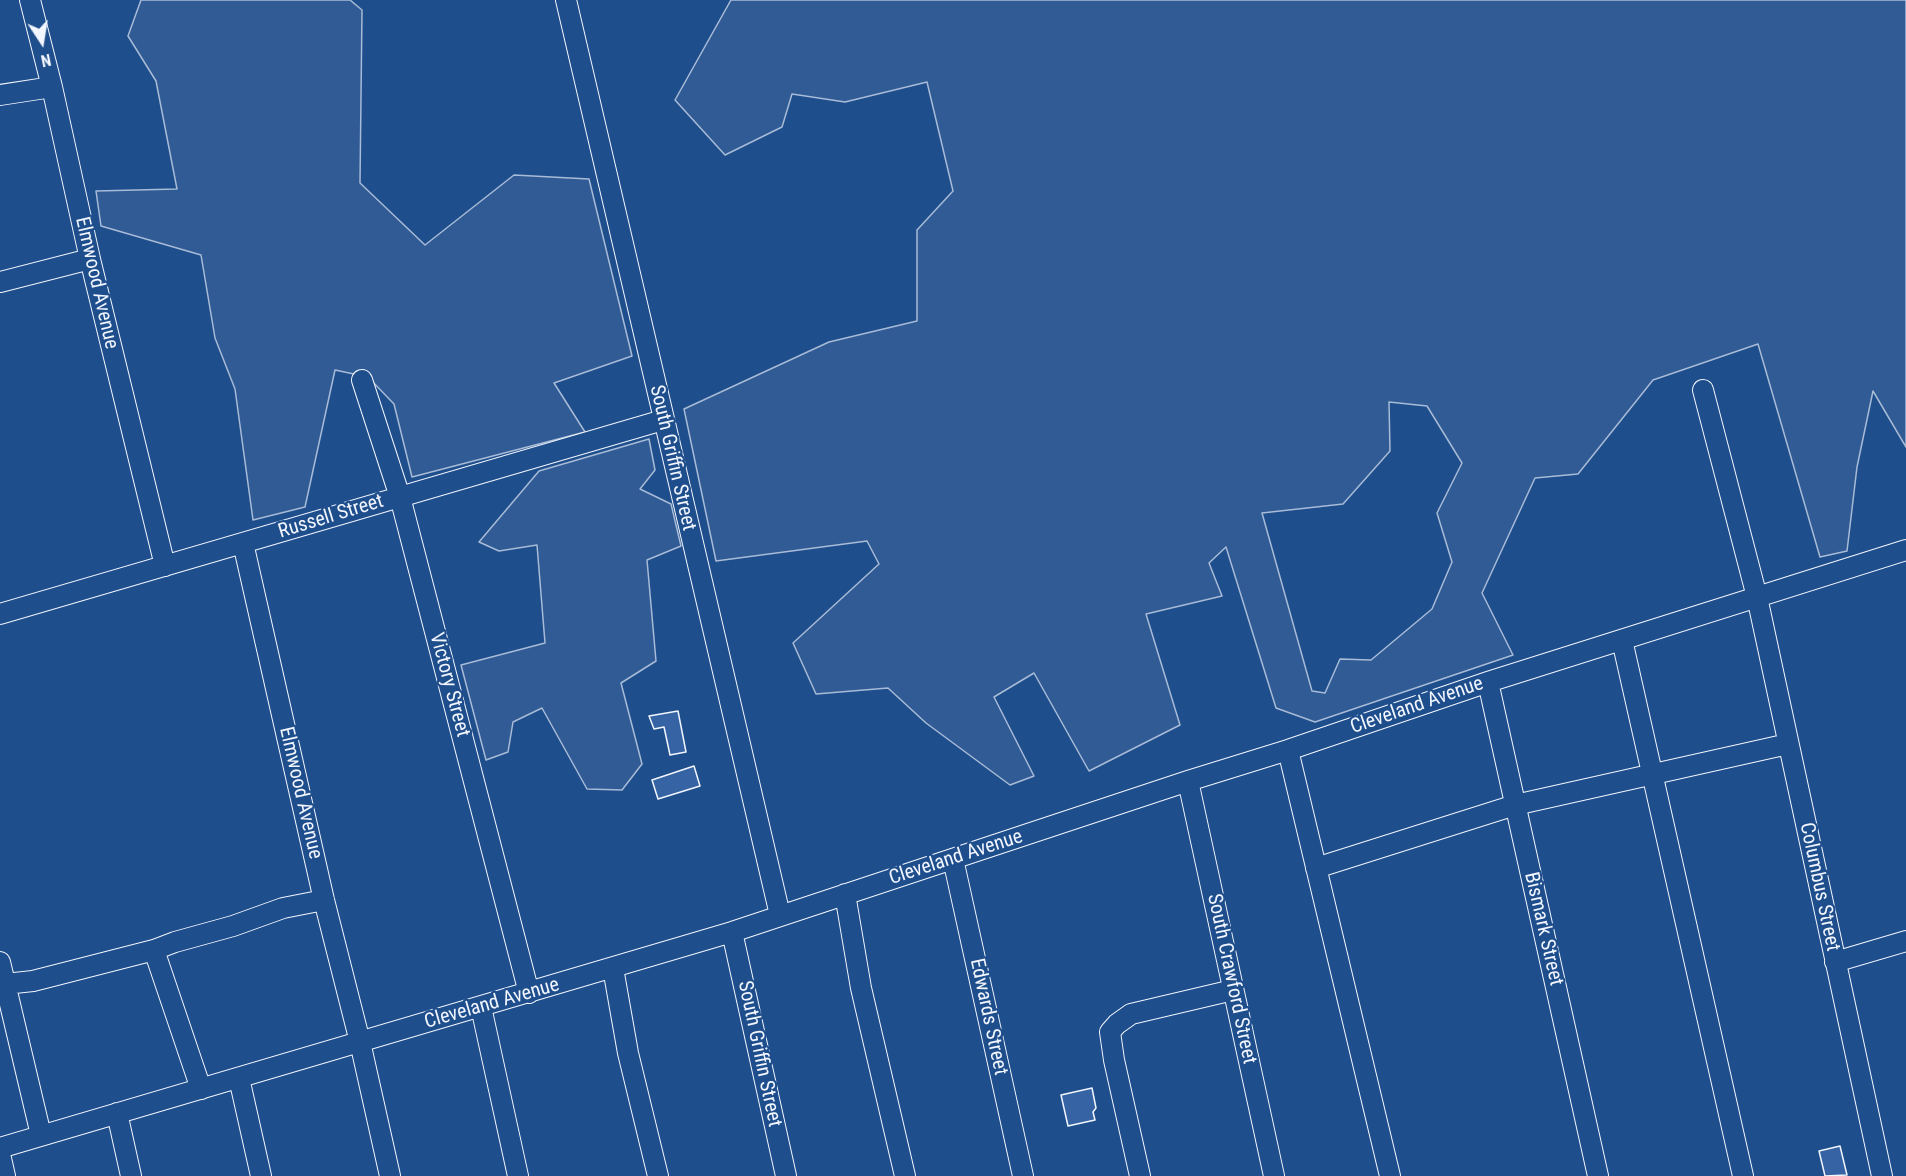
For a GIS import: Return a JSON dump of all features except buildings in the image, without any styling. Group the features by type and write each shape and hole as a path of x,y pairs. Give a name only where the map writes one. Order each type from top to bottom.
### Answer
{"street":[{"name":"Elmwood Avenue","path":"30,0 52,87 90,260 165,566"},
{"name":"South Griffin Street","path":"566,0 780,915"},
{"path":"0,95 52,87"},
{"path":"0,282 90,260"},
{"name":"Victory Street","path":"362,380 400,497 529,993"},
{"name":"Columbus Street","path":"1703,390 1757,597 1882,1176"},
{"name":"Russell Street","path":"0,614 663,420"},
{"name":"Elmwood Avenue","path":"243,543 324,900 360,1042 390,1176"},
{"name":"Cleveland Avenue","path":"0,1148 732,932 1488,682 1906,550"},
{"path":"1622,640 1743,1176"},
{"name":"Bismark Street","path":"1488,682 1598,1176"},
{"path":"1316,868 1515,805 1788,744"},
{"path":"1288,750 1390,1176"},
{"name":"South Crawford Street","path":"1188,781 1274,1176"},
{"name":"Edwards Street","path":"953,859 1023,1176"},
{"path":"845,894 861,988 904,1176"},
{"path":"5,984 33,981 154,950 175,942 233,927 283,908 324,900"},
{"name":"South Griffin Street","path":"732,932 786,1176"},
{"path":"1835,962 1906,941"},
{"path":"154,950 201,1089"},
{"path":"0,962 41,1135"},
{"path":"613,968 628,1053 658,1176"},
{"path":"1140,1176 1110,1032 1116,1024 1131,1014 1233,990"},
{"path":"481,1007 518,1176"},
{"path":"239,1078 261,1176"},
{"path":"117,1113 131,1176"},
{"path":"0,1154 5,1176"}],"shaded area":[{"path":"141,0 350,0 362,10 360,183 425,245 514,175 589,179 632,356 554,383 585,432 412,477 394,404 368,377 335,370 305,507 253,520 235,389 215,338 201,255 101,226 96,191 177,189 156,81 128,36"},
{"path":"731,0 1906,0 1906,447 1873,391 1857,467 1847,551 1820,557 1758,344 1653,380 1578,474 1535,478 1482,593 1513,655 1315,722 1276,708 1226,547 1209,563 1222,596 1146,614 1180,725 1089,771 1034,673 994,697 1034,776 1010,785 926,723 888,688 816,694 793,643 879,564 867,541 716,561 684,409 829,342 917,321 917,230 953,191 927,82 845,102 792,94 782,127 725,155 675,100","holes":["1389,402 1427,406 1462,463 1437,513 1452,562 1432,609 1371,660 1340,659 1325,693 1312,691 1262,513 1343,504 1390,451"]},
{"path":"649,439 655,470 640,489 671,504 681,546 647,560 656,661 621,683 642,764 622,790 587,789 542,708 513,722 508,752 486,760 461,665 545,643 537,545 499,551 479,542 539,471"}]}
